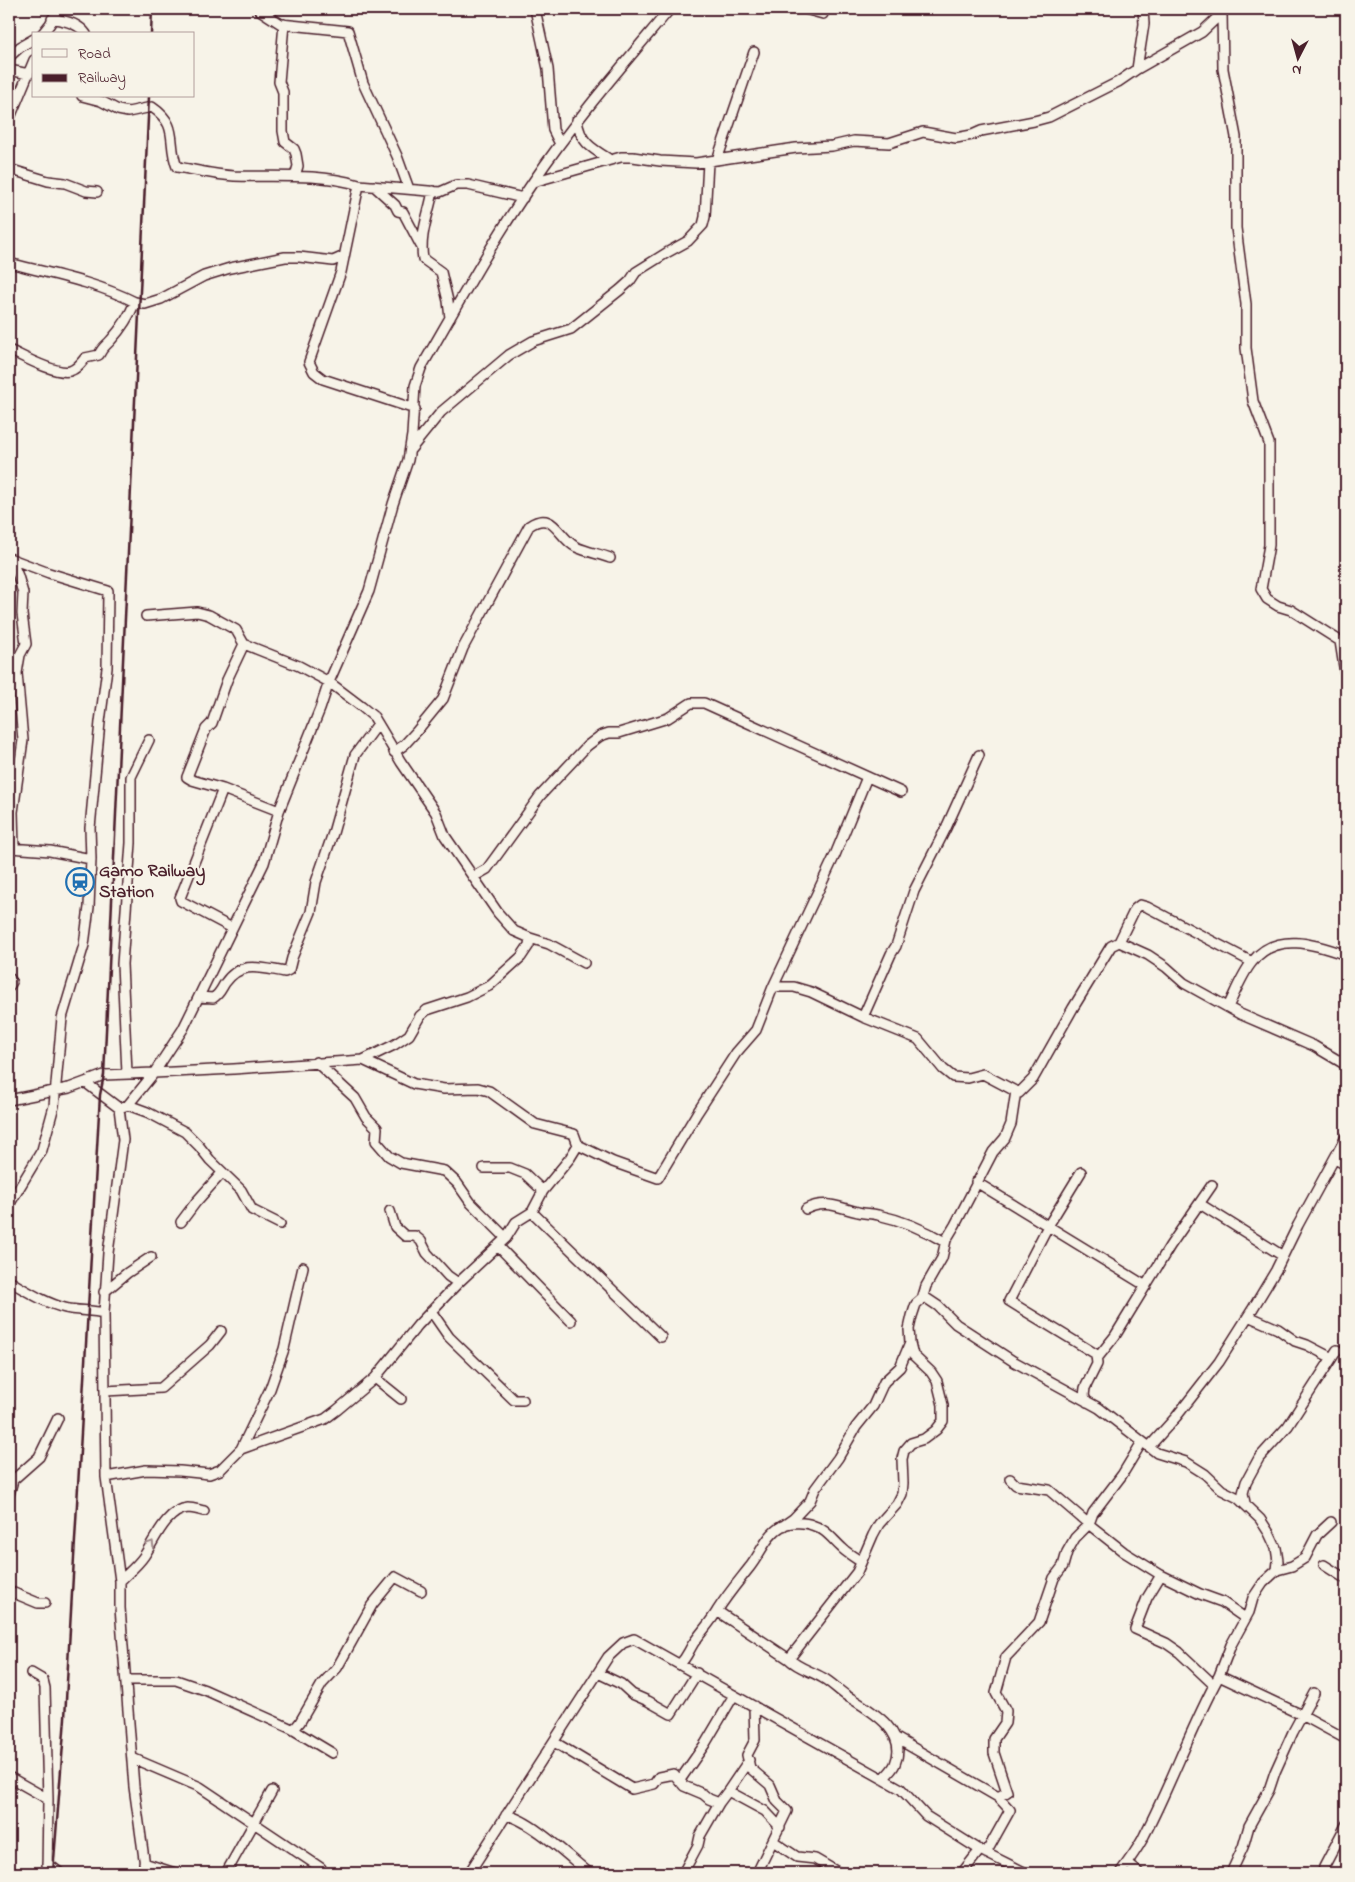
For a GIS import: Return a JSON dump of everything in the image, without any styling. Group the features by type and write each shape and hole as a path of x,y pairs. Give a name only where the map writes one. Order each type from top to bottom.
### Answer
{"street":[{"path":"43,32 58,9"},
{"path":"258,9 275,21 284,24 348,30 363,83 397,156 409,190"},
{"path":"535,9 548,69 552,130 560,144"},
{"path":"146,1873 134,1788 120,1608 120,1581 106,1477 104,1292 123,1140 123,1107 154,1073 163,1057 176,1042 264,862 279,811 329,682 369,591 410,450 415,386 421,368 490,248 533,182 577,120 670,9"},
{"path":"805,9 822,14"},
{"path":"1137,69 1144,24 1143,9"},
{"path":"533,182 609,159 633,157 676,162 712,161 796,148 832,146 854,141 889,143 923,132 956,138 1050,117 1118,82 1202,32 1222,11"},
{"path":"1222,11 1223,70 1236,137 1236,228 1246,304 1246,348 1253,401 1269,443 1269,545 1261,589 1267,599 1278,606 1291,610 1340,641 1346,680"},
{"path":"52,19 82,28 85,32"},
{"path":"284,24 279,82 283,92 282,131 285,142 294,149 296,154 298,166 295,176"},
{"path":"9,57 20,47 32,40"},
{"path":"410,450 441,412 510,355 534,341 571,329 620,290 636,272 696,235 703,225 705,217 712,161 754,52"},
{"path":"9,70 30,79 9,120"},
{"path":"90,98 102,101 118,110 128,112 152,107 161,113 169,124 177,167 202,173 232,176 295,176 338,180 359,185 440,192 456,185 468,184 523,198"},
{"path":"577,120 579,134 609,159"},
{"path":"9,170 48,181 65,183 86,191 97,192"},
{"path":"359,185 341,272 327,316 309,362 314,372 323,379 414,409"},
{"path":"374,186 395,205 398,211 403,212 421,246"},
{"path":"433,191 421,246 423,259 441,272 447,294 450,318"},
{"path":"9,263 68,279 91,283 134,302 145,304 162,299 204,276 230,268 285,257 333,261 344,256"},
{"path":"9,350 56,370 68,372 77,367 85,358 99,355 102,346 111,341 125,323 134,302"},
{"path":"394,752 404,745 443,699 463,648 529,526 536,521 546,521 555,525 571,544 610,558"},
{"path":"10,558 23,593 22,614 26,644 20,655 17,673 18,694 22,710 23,740 13,812 11,848 50,851 91,859"},
{"path":"9,1205 42,1150 54,1106 62,1018 84,945 89,907 90,828 100,722 108,668 106,608 108,591 49,573 10,558"},
{"path":"146,616 196,612 209,615 236,630 244,644 299,666 329,682 374,717 394,752 436,813 445,836 498,913 514,931 549,944 584,963"},
{"path":"244,644 227,680 212,724 206,729 187,776 192,780 223,789 279,811"},
{"path":"9,691 18,694"},
{"path":"473,877 487,869 540,796 587,746 600,736 609,733 619,733 668,718 691,703 704,703 902,792"},
{"path":"199,997 213,998 219,994 225,983 237,970 252,966 285,972 289,970 311,912 316,882 346,792 355,755 378,724"},
{"path":"127,1074 122,964 131,843 131,777 149,740"},
{"path":"863,1017 896,946 914,891 946,828 978,755"},
{"path":"363,1060 414,1084 444,1089 478,1088 488,1091 535,1124 574,1134 578,1145 613,1162 658,1178 736,1053 756,1030 773,987 835,856 867,777"},
{"path":"223,789 180,898 181,901 232,928"},
{"path":"773,987 794,987 811,992 863,1017 918,1040 943,1069 953,1077 968,1078 983,1074 1019,1093 1033,1078 1111,946 1119,942 1135,909 1140,905 1252,962"},
{"path":"9,1100 55,1092 86,1083 104,1075 234,1070 316,1062 363,1060 394,1045 409,1035 420,1016 427,1010 467,997 489,986 521,957 530,945 530,938"},
{"path":"1119,942 1148,955 1166,967 1184,983 1228,1007 1259,1023 1314,1046 1346,1065"},
{"path":"1228,1007 1252,962 1265,949 1283,942 1300,942 1346,954"},
{"path":"9,977 12,982 9,987"},
{"path":"316,1062 355,1098 366,1117 378,1128 376,1141 390,1156 401,1163 444,1170 457,1183 471,1203 506,1238"},
{"path":"86,1083 123,1107 147,1112 185,1132 222,1173 241,1190 252,1210 280,1224"},
{"path":"789,1659 857,1572 879,1524 890,1513 902,1494 902,1459 904,1451 910,1443 924,1439 936,1430 943,1421 943,1405 937,1381 913,1354 909,1329 916,1304 924,1297 926,1286 942,1258 945,1242 993,1152 1005,1138 1011,1124 1016,1091"},
{"path":"998,1798 1007,1792 994,1752 994,1739 1005,1723 1006,1711 996,1694 1000,1673 1006,1657 1039,1622 1054,1578 1063,1566 1067,1552 1075,1538 1089,1524 1093,1513 1146,1444 1176,1417 1219,1362 1283,1256 1346,1137"},
{"path":"241,1449 324,1419 375,1378 431,1311 506,1238 516,1222 532,1212 543,1192 578,1145"},
{"path":"1335,1159 1346,1164"},
{"path":"484,1168 510,1168 525,1174 543,1192"},
{"path":"1081,1172 1048,1226 1008,1301 1099,1356 1115,1336 1170,1246 1212,1186"},
{"path":"181,1222 222,1173"},
{"path":"976,1182 1146,1286"},
{"path":"806,1209 834,1204 858,1212 878,1215 929,1233 945,1242"},
{"path":"1200,1204 1283,1256"},
{"path":"390,1211 395,1227 405,1236 415,1236 421,1241 432,1259 448,1276 458,1283"},
{"path":"532,1212 661,1337"},
{"path":"498,1246 571,1321"},
{"path":"104,1292 127,1273 151,1257"},
{"path":"106,1477 146,1470 209,1474 220,1470 241,1449 270,1389 284,1349 303,1268"},
{"path":"9,1281 55,1305 104,1313"},
{"path":"924,1297 938,1306 956,1324 1013,1361 1099,1408 1157,1453 1186,1462 1204,1474 1222,1490 1238,1498 1260,1519 1269,1533 1276,1548 1278,1561 1276,1570"},
{"path":"431,1311 456,1344 514,1400 523,1400"},
{"path":"1248,1316 1278,1329 1295,1340 1332,1358"},
{"path":"105,1391 161,1388 210,1345 221,1331"},
{"path":"680,1664 688,1657 692,1646 772,1535 793,1519 810,1501 815,1489 838,1458 856,1427 873,1406 884,1382 900,1367 910,1343"},
{"path":"1245,1504 1243,1493 1246,1482 1260,1458 1288,1426 1337,1350"},
{"path":"1087,1402 1084,1396 1085,1388 1097,1364 1096,1355"},
{"path":"375,1378 401,1399"},
{"path":"9,1495 11,1479 39,1457 58,1418"},
{"path":"1010,1479 1016,1485 1050,1490 1124,1552 1161,1575 1200,1594 1222,1602 1245,1618"},
{"path":"120,1581 144,1556 170,1518 180,1510 188,1508 204,1511"},
{"path":"1120,1873 1145,1836 1194,1724 1216,1681 1253,1598 1263,1583 1276,1570 1292,1566 1304,1558 1317,1535 1331,1522"},
{"path":"783,1526 811,1524 822,1529 860,1562"},
{"path":"1324,1565 1346,1579"},
{"path":"1161,1575 1147,1598 1135,1628 1166,1643 1216,1681 1302,1715 1346,1739"},
{"path":"292,1729 300,1722 322,1684 337,1668 372,1605 395,1577 421,1591"},
{"path":"9,1591 38,1603 45,1603"},
{"path":"717,1611 789,1659 795,1665 833,1683 840,1691 873,1712 887,1725 898,1744 895,1764 883,1779"},
{"path":"469,1873 608,1657 623,1643 634,1639 901,1789 926,1816 983,1851 1026,1873"},
{"path":"31,1673 42,1680 46,1688 47,1873"},
{"path":"598,1673 621,1684 632,1694 671,1714 697,1673"},
{"path":"126,1680 176,1680 206,1690 292,1729 332,1753"},
{"path":"1231,1873 1240,1854 1249,1826 1269,1790 1275,1772 1314,1693"},
{"path":"680,1780 698,1756 734,1695"},
{"path":"754,1706 755,1740 747,1755 750,1768 770,1785 778,1801 787,1811 757,1873 762,1873"},
{"path":"896,1738 998,1798 1010,1810 983,1851 962,1873"},
{"path":"554,1742 632,1789 654,1784 659,1777 674,1774 684,1786 719,1803"},
{"path":"132,1758 200,1787 321,1868"},
{"path":"683,1873 698,1845 700,1836 719,1803 749,1760"},
{"path":"9,1777 48,1799"},
{"path":"226,1873 272,1791"},
{"path":"728,1792 765,1811 780,1827"},
{"path":"506,1815 514,1816 528,1825 589,1873"},
{"path":"1324,1873 1324,1867 1346,1825"},
{"path":"774,1841 797,1857 815,1860 839,1873"},
{"path":"48,1863 60,1873"},
{"path":"144,1863 175,1873"},
{"path":"1127,1863 1139,1873"}],"railway":[{"path":"151,32 152,9"},
{"path":"53,1873 65,1718 100,1095 104,1075 149,98"}],"place":[{"name":"Gamo Railway Station","path":"80,882"}]}
